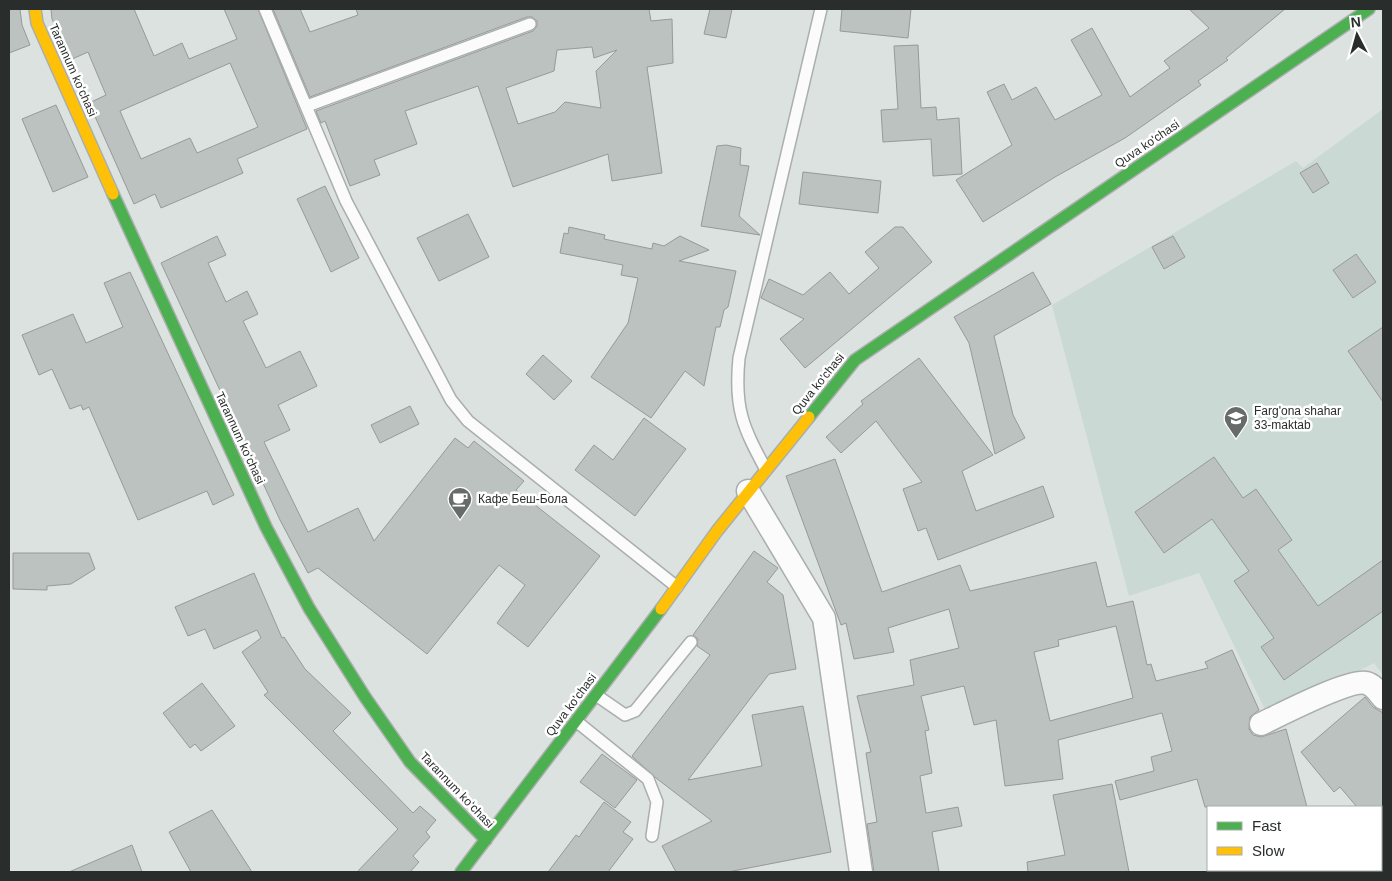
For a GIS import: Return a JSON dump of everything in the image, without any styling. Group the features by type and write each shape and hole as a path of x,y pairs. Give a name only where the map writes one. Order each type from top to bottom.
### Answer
{"main road":[{"name":"Tarannum koʻchasi","path":"35,9 38,23 131,236 266,527 309,608 365,697 410,762 486,840"},
{"name":"Quva ko'chasi","path":"461,872 596,695 717,531 855,360 1368,9"}],"street":[{"path":"748,491 824,618 861,872"},
{"path":"1261,724 1340,688 1359,682 1375,687 1383,698"}],"lane":[{"path":"265,9 346,201 451,400 468,422 677,587"},
{"path":"766,470 743,426 736,386 739,358 821,9"},
{"path":"307,106 530,24"},
{"path":"596,695 625,715 634,711 691,642"},
{"path":"576,721 648,779 657,802 652,836"}],"shaded area":[{"name":"Farg'ona shahar 33-maktab","path":"1383,109 1383,675 1374,663 1269,718 1199,573 1129,596 1052,305 1296,161 1303,168"}],"building":[{"path":"9,9 20,9 22,25 30,45 9,53"},
{"path":"51,9 134,9 154,56 182,43 189,59 237,39 224,9 258,9 307,129 237,159 243,173 161,208 155,194 134,204 89,103 106,95 88,52 70,60 52,19","holes":["230,63 258,127 197,153 190,138 141,159 120,111"]},
{"path":"273,9 300,9 310,32 358,15 356,9 649,9 651,21 672,19 673,63 647,67 662,173 612,181 608,154 513,187 478,86 405,111 417,144 374,160 380,175 350,186 325,121 321,123 316,111 533,31 537,26 537,21 532,17 527,17 310,97","holes":["592,47 594,58 617,50 596,71 601,108 565,102 555,112 518,124 506,88 554,71 557,50"]},
{"path":"710,9 732,9 726,38 704,34"},
{"path":"842,9 911,9 908,38 840,31"},
{"path":"1189,9 1285,9 1226,58 1228,60 1198,81 1201,85 1125,138 1055,177 983,222 956,180 1012,145 987,92 1004,84 1012,100 1036,87 1055,120 1102,95 1071,40 1092,28 1130,97 1170,68 1164,61 1209,28"},
{"path":"918,45 921,108 936,107 937,120 959,118 962,174 933,176 931,139 883,142 881,110 898,109 894,46"},
{"path":"56,105 88,177 53,192 22,119"},
{"path":"726,145 741,148 740,165 749,166 739,216 760,235 701,226 717,146"},
{"path":"1317,163 1329,183 1313,193 1300,173"},
{"path":"803,172 881,181 878,213 799,204"},
{"path":"325,186 359,258 331,272 297,199"},
{"path":"468,214 489,257 439,281 417,238"},
{"path":"569,227 605,235 604,239 652,249 653,243 664,246 680,236 709,250 679,261 736,271 728,307 724,310 720,327 716,327 704,386 685,371 651,418 591,377 628,323 638,278 621,275 623,265 560,253 564,233 568,234"},
{"path":"895,227 903,227 932,262 805,368 780,339 804,319 761,298 769,279 803,295 830,272 849,294 879,268 865,252"},
{"path":"217,236 226,255 208,263 226,302 247,291 258,314 243,321 266,368 300,351 317,386 278,405 290,430 264,442 308,532 358,508 374,541 455,438 468,448 474,441 524,481 516,490 600,556 528,647 497,623 525,585 499,565 427,654 318,568 308,573 280,520 161,263"},
{"path":"1173,236 1185,257 1164,269 1152,247"},
{"path":"1356,254 1376,282 1353,298 1333,270"},
{"path":"130,272 234,495 213,505 207,491 138,520 89,407 83,410 81,405 70,409 52,369 39,375 22,335 73,314 86,343 123,327 104,283"},
{"path":"1033,272 1051,304 994,336 1013,415 1025,438 995,454 969,343 954,317"},
{"path":"1383,327 1383,402 1348,351"},
{"path":"543,355 572,381 554,400 526,374"},
{"path":"919,358 993,455 962,471 976,511 1043,486 1054,517 938,560 926,528 918,531 903,489 922,482 876,421 841,453 826,437 863,404 861,401"},
{"path":"410,406 419,424 380,443 371,425"},
{"path":"644,418 686,449 635,516 575,470 594,445 613,460"},
{"path":"1214,457 1243,498 1256,489 1292,540 1278,550 1318,606 1383,560 1383,611 1284,680 1261,647 1274,638 1234,581 1249,571 1212,519 1164,553 1135,512"},
{"path":"835,459 882,592 960,565 970,591 1096,562 1107,607 1133,601 1147,665 1151,664 1156,681 1208,668 1205,662 1232,650 1259,710 1250,717 1249,729 1253,735 1261,737 1286,729 1307,806 1205,807 1197,779 1120,800 1115,781 1154,771 1151,757 1172,751 1162,713 1058,740 1063,779 1005,786 996,720 974,725 964,686 921,696 929,730 925,731 932,773 920,776 926,813 958,807 962,826 932,832 939,872 874,872 867,824 877,822 866,753 871,752 857,696 914,685 910,660 959,648 949,609 888,628 894,652 854,659 846,623 841,625 786,476","holes":["1116,626 1133,698 1050,721 1034,652 1059,646 1058,640"]},
{"path":"754,551 778,568 767,582 783,595 796,669 769,674 688,780 762,766 752,715 803,706 831,852 728,872 676,872 662,846 712,821 656,778 632,756 710,655 697,646 698,639 693,635"},
{"path":"13,553 89,553 95,569 71,584 47,586 47,590 13,589"},
{"path":"254,573 282,638 284,637 305,669 351,713 333,731 413,813 420,806 436,820 426,832 430,837 413,856 419,862 410,872 357,872 398,829 264,695 268,692 242,652 261,638 257,630 214,649 205,629 188,636 175,607"},
{"path":"202,683 235,726 201,751 195,744 190,748 163,713"},
{"path":"1365,697 1373,707 1383,713 1383,807 1356,806 1340,787 1334,792 1301,752"},
{"path":"602,754 637,780 615,808 580,782"},
{"path":"1112,784 1129,872 1028,872 1027,862 1065,855 1053,795"},
{"path":"604,802 631,822 623,832 633,839 608,872 548,872 576,835 579,837"},
{"path":"212,810 252,872 191,872 169,832"},
{"path":"132,845 142,872 69,872"}],"traffic: fast":[{"path":"809,417 855,360 1369,9"},
{"path":"113,194 266,527 309,608 365,697 410,762 486,840"},
{"path":"461,872 661,609"}],"traffic: slow":[{"path":"35,9 37,23 113,194"},
{"path":"661,609 717,531 809,417"}],"place":[{"name":"Farg'ona shahar 33-maktab","path":"1236,439"},
{"name":"Кафе Беш-Бола","path":"460,520"}]}
